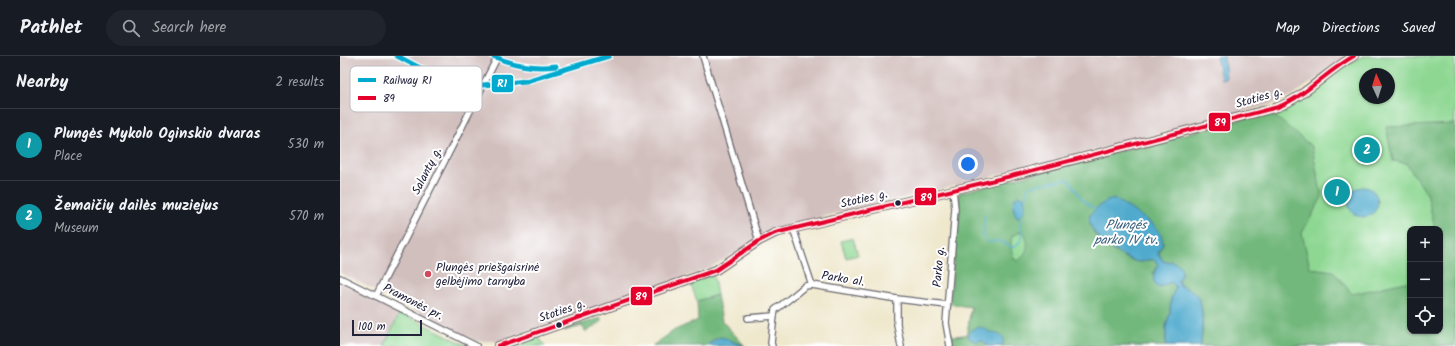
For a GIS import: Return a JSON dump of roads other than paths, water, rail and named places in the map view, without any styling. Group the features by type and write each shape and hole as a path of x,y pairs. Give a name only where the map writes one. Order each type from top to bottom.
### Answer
{"main road":[{"name":"Stoties g.","path":"498,346 716,270 759,241 775,233 1007,177 1278,106 1300,96 1341,64 1354,56"}],"street":[{"name":"Salantų g.","path":"482,87 498,56"},
{"path":"703,56 759,241"},
{"name":"Salantų g.","path":"376,296 469,112"},
{"name":"Parko g.","path":"950,346 946,323 955,209 953,190"},
{"path":"794,228 812,285"},
{"name":"Pramonės pr.","path":"340,278 476,346"},
{"name":"Parko al.","path":"774,316 775,310 805,286 812,285 898,299 947,305"},
{"path":"898,299 897,324 901,346"},
{"path":"748,318 774,316 772,346"}],"water":[{"path":"1216,56 1224,56 1225,79 1221,79"},
{"path":"1363,187 1374,191 1378,202 1374,213 1363,217 1352,213 1348,202 1352,191"},
{"path":"1018,195 1023,197 1025,205 1023,213 1019,217 1016,216 1013,205 1014,200"},
{"name":"Plungės parko IV tv.","path":"1115,199 1153,224 1162,237 1163,243 1158,253 1164,262 1172,261 1181,266 1182,274 1178,280 1180,285 1192,291 1200,302 1202,317 1201,346 1166,346 1166,327 1170,312 1171,299 1176,287 1171,282 1158,288 1154,282 1154,274 1158,266 1156,261 1149,260 1138,262 1131,260 1106,244 1093,230 1090,222 1090,215 1101,205"},
{"path":"977,327 983,328 1003,337 1004,340 1002,346 987,346 987,344 981,340 977,342 970,339 968,336 971,330"},
{"path":"720,337 724,338 744,346 706,346"}],"waterway":[{"path":"1025,199 1027,189 1030,186 1067,179 1072,183 1083,200 1097,210"},
{"path":"985,215 983,236 988,242 1001,241 1011,247 1015,247 1022,237 1020,225 1021,214"}],"rail line":[{"name":"R1","path":"397,56 416,66"},
{"name":"R1","path":"493,56 524,66 556,66"},
{"name":"R1","path":"482,85 526,81 609,56"}],"place":[{"name":"Žemaičių dailės muziejus","path":"1367,150"},
{"name":"Plungės Mykolo Oginskio dvaras","path":"1337,192"},
{"name":"Plungės priešgaisrinė gelbėjimo tarnyba","path":"428,274"}]}
